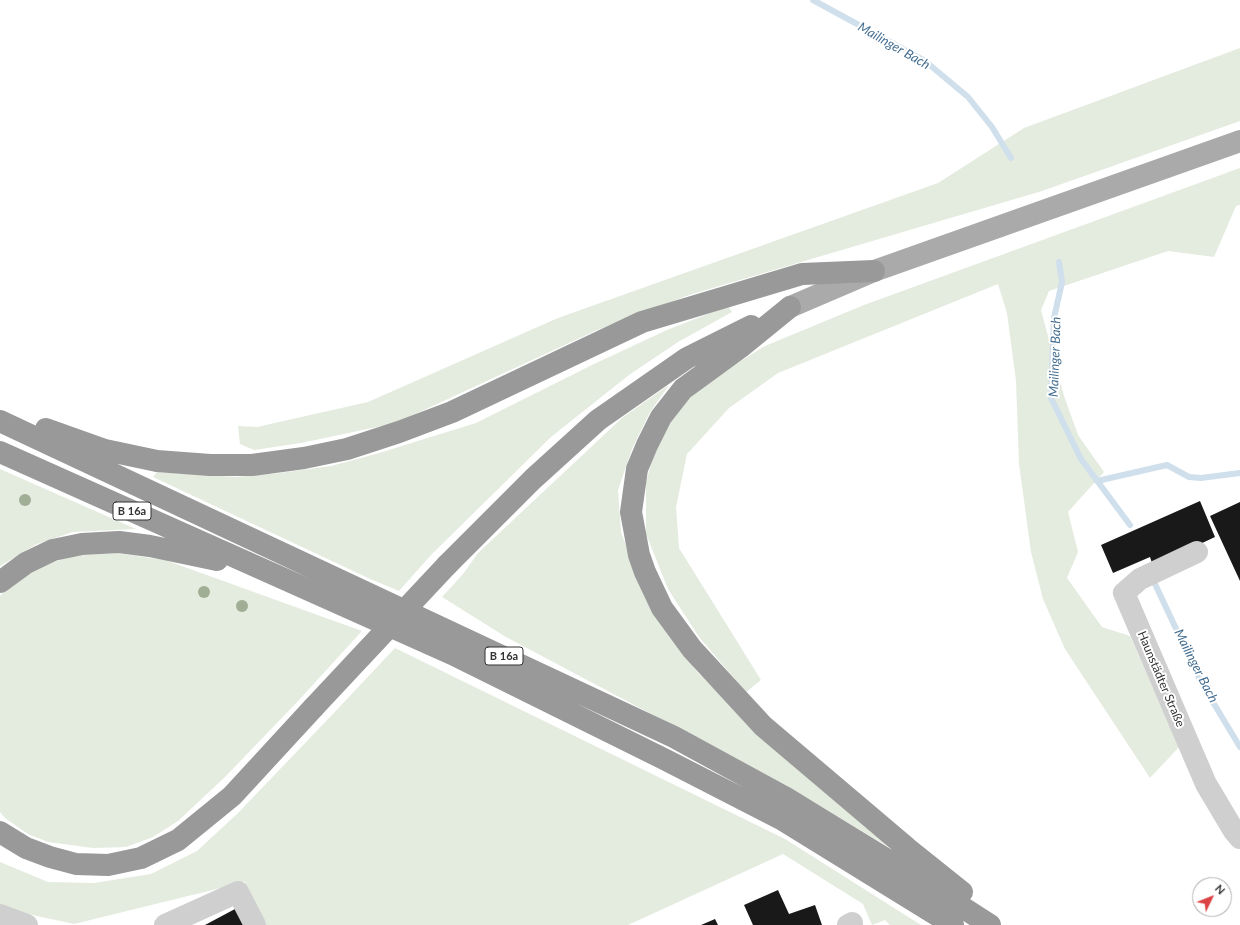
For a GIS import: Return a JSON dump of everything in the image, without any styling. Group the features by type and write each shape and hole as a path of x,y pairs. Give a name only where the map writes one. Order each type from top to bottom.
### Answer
{"highway":[{"path":"0,413 105,450 157,461 210,465 252,465 304,458 347,449 399,432 452,412 642,322 802,274 874,271"},
{"path":"0,832 26,848 50,857 76,864 108,865 141,858 178,840 232,796 447,565 533,479 598,420 687,358 790,307"},
{"path":"790,307 742,346 683,389 661,417 637,469 631,512 639,555 645,572 662,608 692,649 763,726 907,848 1003,925"},
{"name":"B 16a","path":"0,421 674,737 786,798 920,880 990,925"},
{"name":"B 16a","path":"0,452 452,654 781,819 953,925"},
{"path":"0,582 26,563 53,550 82,544 119,542 150,546 263,570"}],"main road":[{"path":"790,307 874,271 1240,141"}],"street":[{"name":"Haunstädter Straße","path":"1197,552 1140,579 1124,593 1206,784 1234,831 1240,838"},
{"path":"165,925 238,892 255,925"},
{"path":"0,915 24,924"}],"shaded area":[{"path":"1240,48 1240,121 1042,191 689,295 595,331 396,423 301,443 254,450 240,444 238,426 257,427 368,402 558,318 938,183 1024,128"},
{"path":"1240,168 1240,205 1236,206 1214,257 1168,251 1049,291 1041,310 1064,396 1078,435 1104,472 1068,512 1078,552 1067,578 1102,627 1130,636 1179,747 1150,778 1065,649 1043,599 1031,552 1019,464 1016,381 1007,313 998,284 778,373 729,408 687,454 676,507 679,548 761,680 746,692 699,637 668,589 646,534 646,482 661,429 702,385 765,346 864,305"},
{"path":"728,306 732,312 678,342 629,375 551,437 431,555 399,591 368,578 153,477 157,472 236,477 280,473 331,466 376,454 476,423 594,364 667,330"},
{"path":"669,385 650,412 632,449 618,490 621,532 640,583 660,622 698,673 758,731 902,855 787,786 506,637 442,597 463,574 478,553 622,418"},
{"path":"0,469 136,529 73,532 37,544 0,566"},
{"path":"116,553 165,560 362,631 299,700 225,777 178,821 153,837 126,847 93,848 48,842 28,834 5,818 0,812 0,596 7,588 39,567 72,556"},
{"path":"395,648 785,839 921,925 890,925 885,920 872,925 863,904 783,854 628,925 265,925 245,882 74,924 0,908 0,862 48,882 94,883 151,874 197,851 237,814"}],"building":[{"path":"1200,501 1215,537 1153,566 1150,557 1113,573 1101,545"},
{"path":"1240,502 1240,581 1210,516"},
{"path":"778,890 789,914 815,905 822,925 753,925 744,905"},
{"path":"235,909 244,925 205,925"},
{"path":"715,919 718,925 701,925"}],"waterway":[{"name":"Mailinger Bach","path":"813,0 925,61 968,97 992,127 1011,158"},
{"name":"Mailinger Bach","path":"1059,262 1062,282 1054,318 1051,398 1081,459 1130,525"},
{"path":"1097,481 1167,465 1189,477 1201,478 1240,473"},
{"name":"Mailinger Bach","path":"1155,584 1202,684 1240,747"}]}
